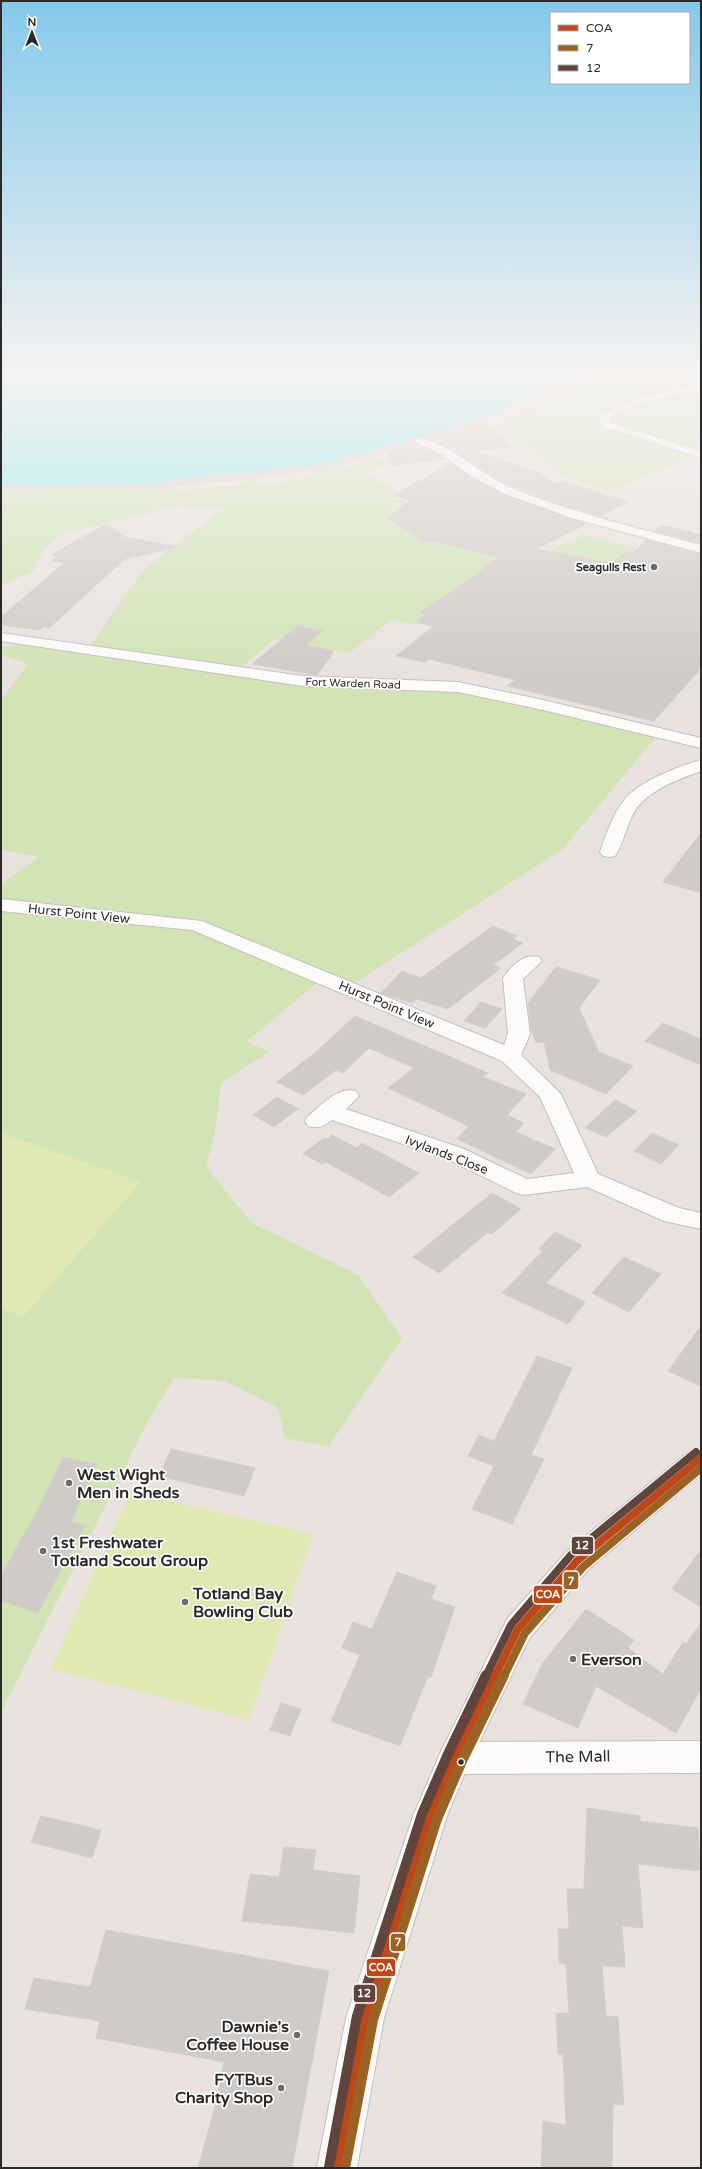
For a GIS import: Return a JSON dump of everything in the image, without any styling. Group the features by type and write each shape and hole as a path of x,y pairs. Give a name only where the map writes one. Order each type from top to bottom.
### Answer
{"street":[{"path":"473,472 509,491 579,516 701,549"},
{"name":"Fort Warden Road","path":"1,637 303,681 458,687 550,706 701,743"},
{"path":"609,852 617,828 634,800 679,773 701,765"},
{"name":"Hurst Point View","path":"1,905 195,925 268,954 510,1056 550,1094 589,1179"},
{"path":"510,1056 519,1034 513,978 532,961"},
{"name":"Ivylands Close","path":"348,1096 323,1116 456,1154 524,1186 589,1179"},
{"path":"589,1179 673,1215 701,1221"},
{"path":"337,2168 365,2018 430,1816 455,1758 518,1629 577,1560 701,1458"},
{"name":"The Mall","path":"455,1758 701,1757"}],"green space":[{"path":"315,472 368,472 366,473 396,492 388,497 405,501 386,515 421,520 549,552 583,535 637,549 701,555 487,588 429,626 391,620 349,653 275,639 238,670 216,671 458,689 658,734 563,849 350,986 198,922 1,902 1,884 39,857 1,850 1,700 28,664 1,655 1,647 18,644 85,653 144,569 224,508 176,507 75,530 60,536 49,544 34,571 1,585 1,491 173,487 176,491 245,484 243,480 251,479 257,485 319,476"},
{"path":"559,472 655,472 608,492 567,478"},
{"path":"1,908 192,928 319,981 247,1041 269,1052 221,1083 215,1132 206,1167 252,1223 358,1275 402,1338 328,1447 285,1438 278,1408 225,1381 174,1378 148,1421 1,1713"},
{"path":"1,1133 141,1182 23,1317 1,1308"},
{"name":"Totland Bay Bowling Club","path":"131,1492 313,1534 249,1720 50,1669"}],"shaded area":[{"path":"299,472 155,489 1,491 1,485 152,483 225,473"}],"water":[{"path":"1,472 256,472 225,473 152,483 1,485"}],"building":[{"path":"435,472 463,472 504,495 586,524 536,549 612,563 624,552 633,553 646,540 701,554 701,668 654,721 507,686 515,680 429,659 425,662 396,656 434,626 416,622 426,614 420,612 457,588 499,557 430,541 428,543 387,518 410,500 392,496"},
{"path":"487,472 537,472 554,484 564,481 628,502 600,516 560,504 503,482"},
{"path":"106,524 125,537 179,547 125,559 49,628 43,627 40,630 1,625 1,617 64,563 51,561 58,556 51,555"},
{"path":"661,525 701,535 701,543 655,531"},
{"path":"298,626 323,631 306,645 334,651 317,675 252,664"},
{"path":"701,833 701,893 663,882"},
{"path":"493,926 517,936 513,939 523,943 493,965 501,968 448,1009 417,999 412,1003 381,993 402,971 421,978"},
{"path":"556,967 600,980 579,1008 599,1052 633,1066 606,1094 550,1070 544,1042 536,1043 531,1029 528,1003"},
{"path":"481,1002 502,1009 485,1028 464,1021"},
{"path":"355,1016 488,1073 483,1077 526,1094 507,1115 524,1123 516,1132 555,1149 531,1174 457,1139 469,1126 388,1088 414,1068 369,1048 343,1073 336,1070 303,1095 277,1082 316,1052"},
{"path":"663,1023 701,1039 701,1065 645,1041"},
{"path":"277,1097 298,1109 274,1127 253,1115"},
{"path":"615,1100 637,1111 606,1137 585,1128"},
{"path":"652,1133 679,1145 661,1164 634,1151"},
{"path":"332,1135 357,1148 362,1143 419,1173 389,1197 326,1162 323,1164 303,1154 324,1138 328,1139"},
{"path":"492,1193 521,1209 492,1234 488,1232 439,1273 413,1257"},
{"path":"555,1232 582,1245 546,1283 585,1302 568,1324 502,1293 543,1251 539,1249"},
{"path":"624,1257 661,1274 629,1312 592,1293"},
{"path":"701,1326 701,1386 668,1371"},
{"path":"537,1356 572,1368 531,1455 544,1459 512,1524 472,1509 494,1466 468,1456 479,1435 494,1441"},
{"path":"171,1449 255,1468 244,1496 159,1476"},
{"name":"1st Freshwater Totland Scout Group","path":"63,1457 96,1464 71,1522 85,1526 38,1613 1,1601 1,1575 38,1510"},
{"path":"701,1550 701,1607 672,1589"},
{"path":"397,1572 436,1586 431,1599 455,1607 431,1677 428,1676 400,1746 331,1721 360,1655 342,1648 353,1622 372,1629"},
{"path":"586,1609 634,1640 628,1648 663,1674 683,1642 686,1644 701,1623 701,1689 676,1733 596,1686 578,1728 523,1704 542,1664"},
{"path":"281,1703 301,1709 290,1736 270,1730"},
{"path":"587,1808 640,1816 640,1821 698,1828 700,1871 638,1864 643,1928 622,1926 625,1967 602,1966 606,2016 618,2017 624,2105 613,2104 612,2168 541,2168 543,2121 566,2125 563,2055 558,2054 556,2013 569,2013 566,1964 559,1963 558,1929 569,1929 567,1889 584,1889"},
{"path":"41,1816 101,1830 92,1858 31,1842"},
{"path":"284,1847 316,1850 313,1870 360,1876 354,1933 242,1921 250,1874 279,1877"},
{"path":"106,1930 329,1971 292,2168 198,2168 215,2107 224,2062 96,2038 100,2021 25,2009 34,1978 90,1987"}],"transit line":[{"name":"12","path":"329,2167 357,2016 422,1814 448,1754 511,1625 571,1555 696,1452"},
{"name":"COA","path":"337,2168 365,2018 430,1816 455,1758 518,1629 577,1561 701,1458"},
{"name":"7","path":"345,2168 373,2020 437,1819 462,1761 525,1633 583,1567 701,1468"}],"place":[{"name":"Seagulls Rest","path":"654,567"},
{"name":"West Wight Men in Sheds","path":"69,1483"},
{"name":"1st Freshwater Totland Scout Group","path":"43,1551"},
{"name":"Totland Bay Bowling Club","path":"185,1602"},
{"name":"Everson","path":"573,1659"},
{"name":"Dawnie's Coffee House","path":"297,2035"},
{"name":"FYTBus Charity Shop","path":"281,2088"}]}
